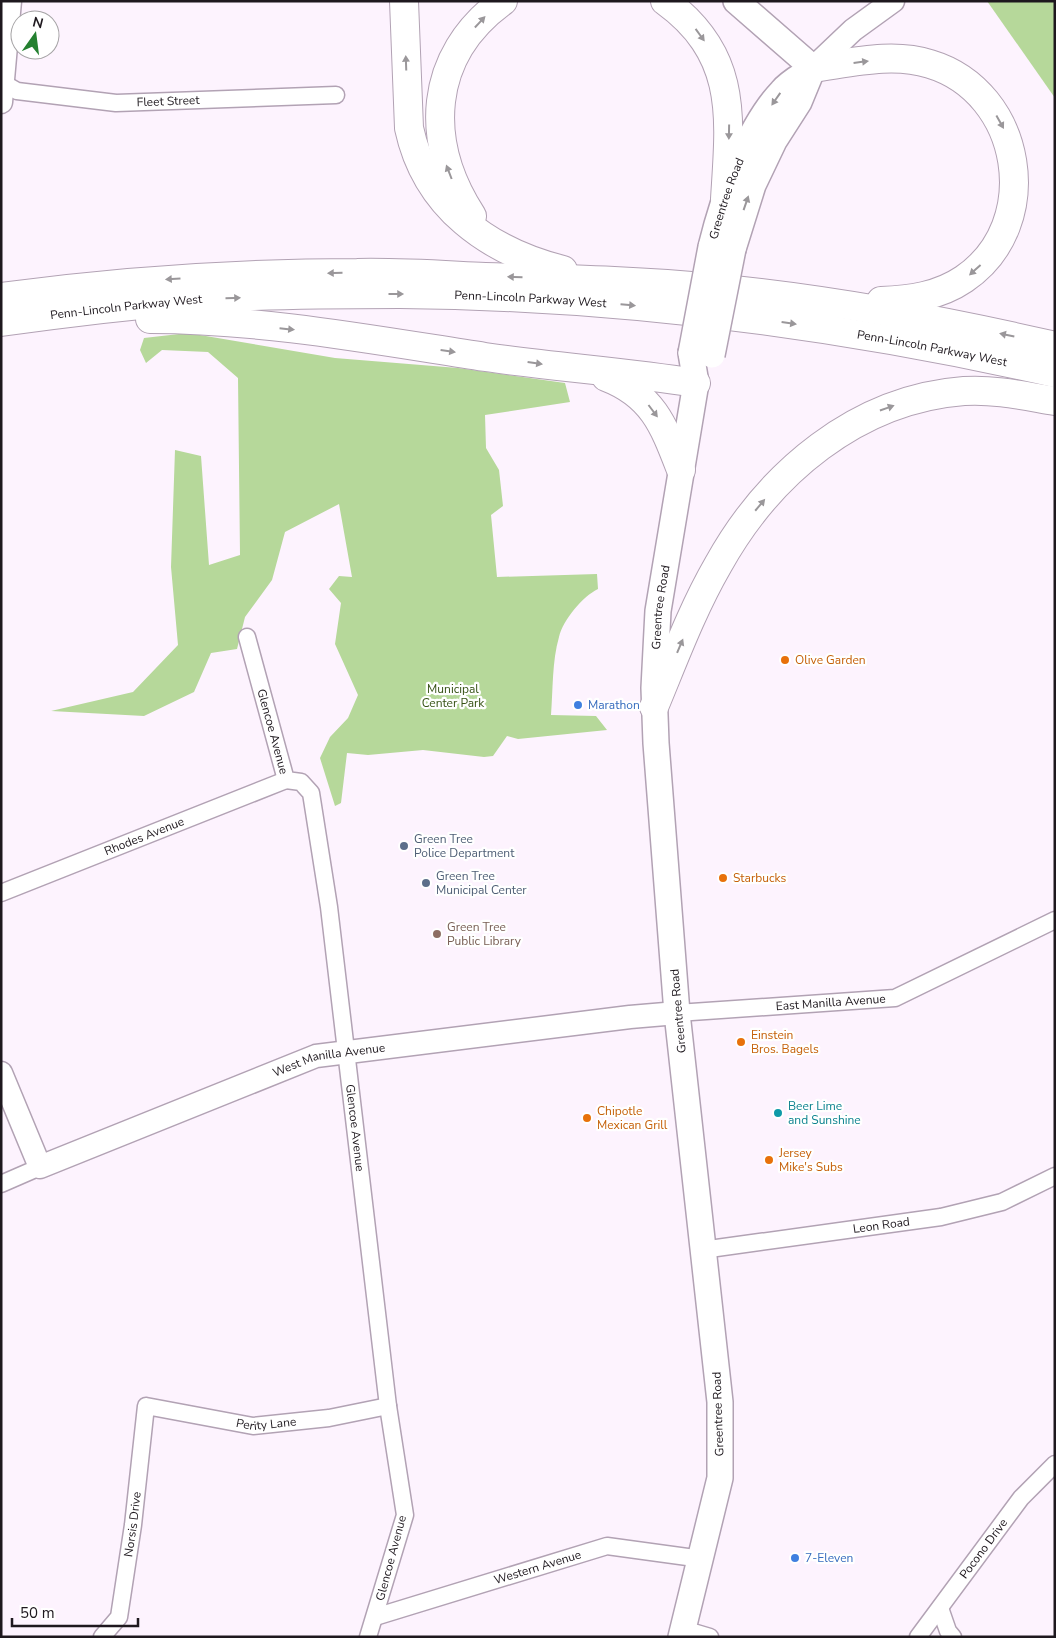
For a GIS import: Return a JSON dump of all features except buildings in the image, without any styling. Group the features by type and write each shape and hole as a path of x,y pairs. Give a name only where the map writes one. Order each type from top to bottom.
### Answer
{"highway":[{"path":"404,1 409,128 418,159 435,190 460,218 510,251 548,266 570,272 634,281"},
{"path":"503,1 479,22 456,54 443,89 440,127 446,162 462,200 487,233 510,251"},
{"path":"665,1 684,16 700,34 714,57 724,84 729,117 725,199"},
{"path":"813,68 862,61 898,59 930,64 944,69 972,87 994,112 1009,141 1015,172 1013,202 1004,232 987,258 964,279 935,294 919,298 874,302 822,301"},
{"name":"Penn-Lincoln Parkway West","path":"16,310 144,281 323,273 634,281 822,301 929,319 1055,346"},
{"name":"Penn-Lincoln Parkway West","path":"16,310 213,298 360,294 507,297 648,306 778,321 924,345 1055,373"},
{"path":"16,310 255,326 340,335 583,370 696,382"},
{"path":"583,370 617,381 641,396 659,418 681,470"},
{"path":"654,707 704,592 733,539 771,492 818,448 841,431 866,417 899,404 928,396 966,391 1055,400"}],"main road":[{"path":"736,1 813,68"},
{"name":"Greentree Road","path":"682,1633 702,1559 720,1478 720,1402 702,1250 678,1014 654,707 658,611 696,382 722,248 725,199 744,154 768,109 782,90 813,68"},
{"name":"Greentree Road","path":"722,248 774,141 799,102 813,68"}],"street":[{"path":"2,93 5,22 10,1"},
{"name":"Greentree Road","path":"813,68 853,30 893,1"},
{"name":"Fleet Street","path":"2,93 17,91 116,102 336,95"},
{"name":"Glencoe Avenue","path":"246,637 286,780 301,782 311,793 329,907 388,1406 405,1515 368,1637"},
{"name":"Rhodes Avenue","path":"1,893 286,780"},
{"name":"East Manilla Avenue","path":"678,1014 895,998 1055,920"},
{"name":"West Manilla Avenue","path":"1,1184 304,1060 345,1053 630,1017 678,1014"},
{"path":"1,1073 40,1167"},
{"name":"Leon Road","path":"702,1250 941,1217 1002,1202 1055,1176"},
{"name":"Perity Lane","path":"146,1406 253,1426 330,1418 388,1406"},
{"name":"Norsis Drive","path":"102,1637 119,1617 133,1525 146,1406"},
{"name":"Pocono Drive","path":"918,1637 1021,1498 1055,1464"},
{"name":"Western Avenue","path":"375,1617 607,1546 702,1559"},
{"path":"940,1608 948,1631 953,1637"},
{"path":"682,1633 710,1637"}],"green space":[{"path":"987,1 1055,1 1055,98"},
{"name":"Municipal Center Park","path":"188,333 335,358 458,368 565,383 570,402 485,415 486,448 499,470 503,506 491,515 497,577 597,574 598,589 586,597 574,609 561,630 554,666 551,715 596,716 607,730 518,739 507,736 493,756 484,757 423,750 368,755 347,753 341,803 335,806 320,758 330,737 348,718 358,695 335,644 341,603 329,589 339,576 352,577 339,504 285,532 272,580 245,617 237,649 211,653 194,692 144,716 51,711 133,692 178,645 171,567 175,450 201,456 209,565 240,555 238,378 208,352 162,350 146,363 140,350 144,338"}],"place":[{"name":"Olive Garden","path":"785,660"},
{"name":"Marathon","path":"578,705"},
{"name":"Green Tree Police Department","path":"404,846"},
{"name":"Starbucks","path":"723,878"},
{"name":"Green Tree Municipal Center","path":"426,883"},
{"name":"Green Tree Public Library","path":"437,934"},
{"name":"Einstein Bros. Bagels","path":"741,1042"},
{"name":"Beer Lime and Sunshine","path":"778,1113"},
{"name":"Chipotle Mexican Grill","path":"587,1118"},
{"name":"Jersey Mike's Subs","path":"769,1160"},
{"name":"7-Eleven","path":"795,1558"}]}
